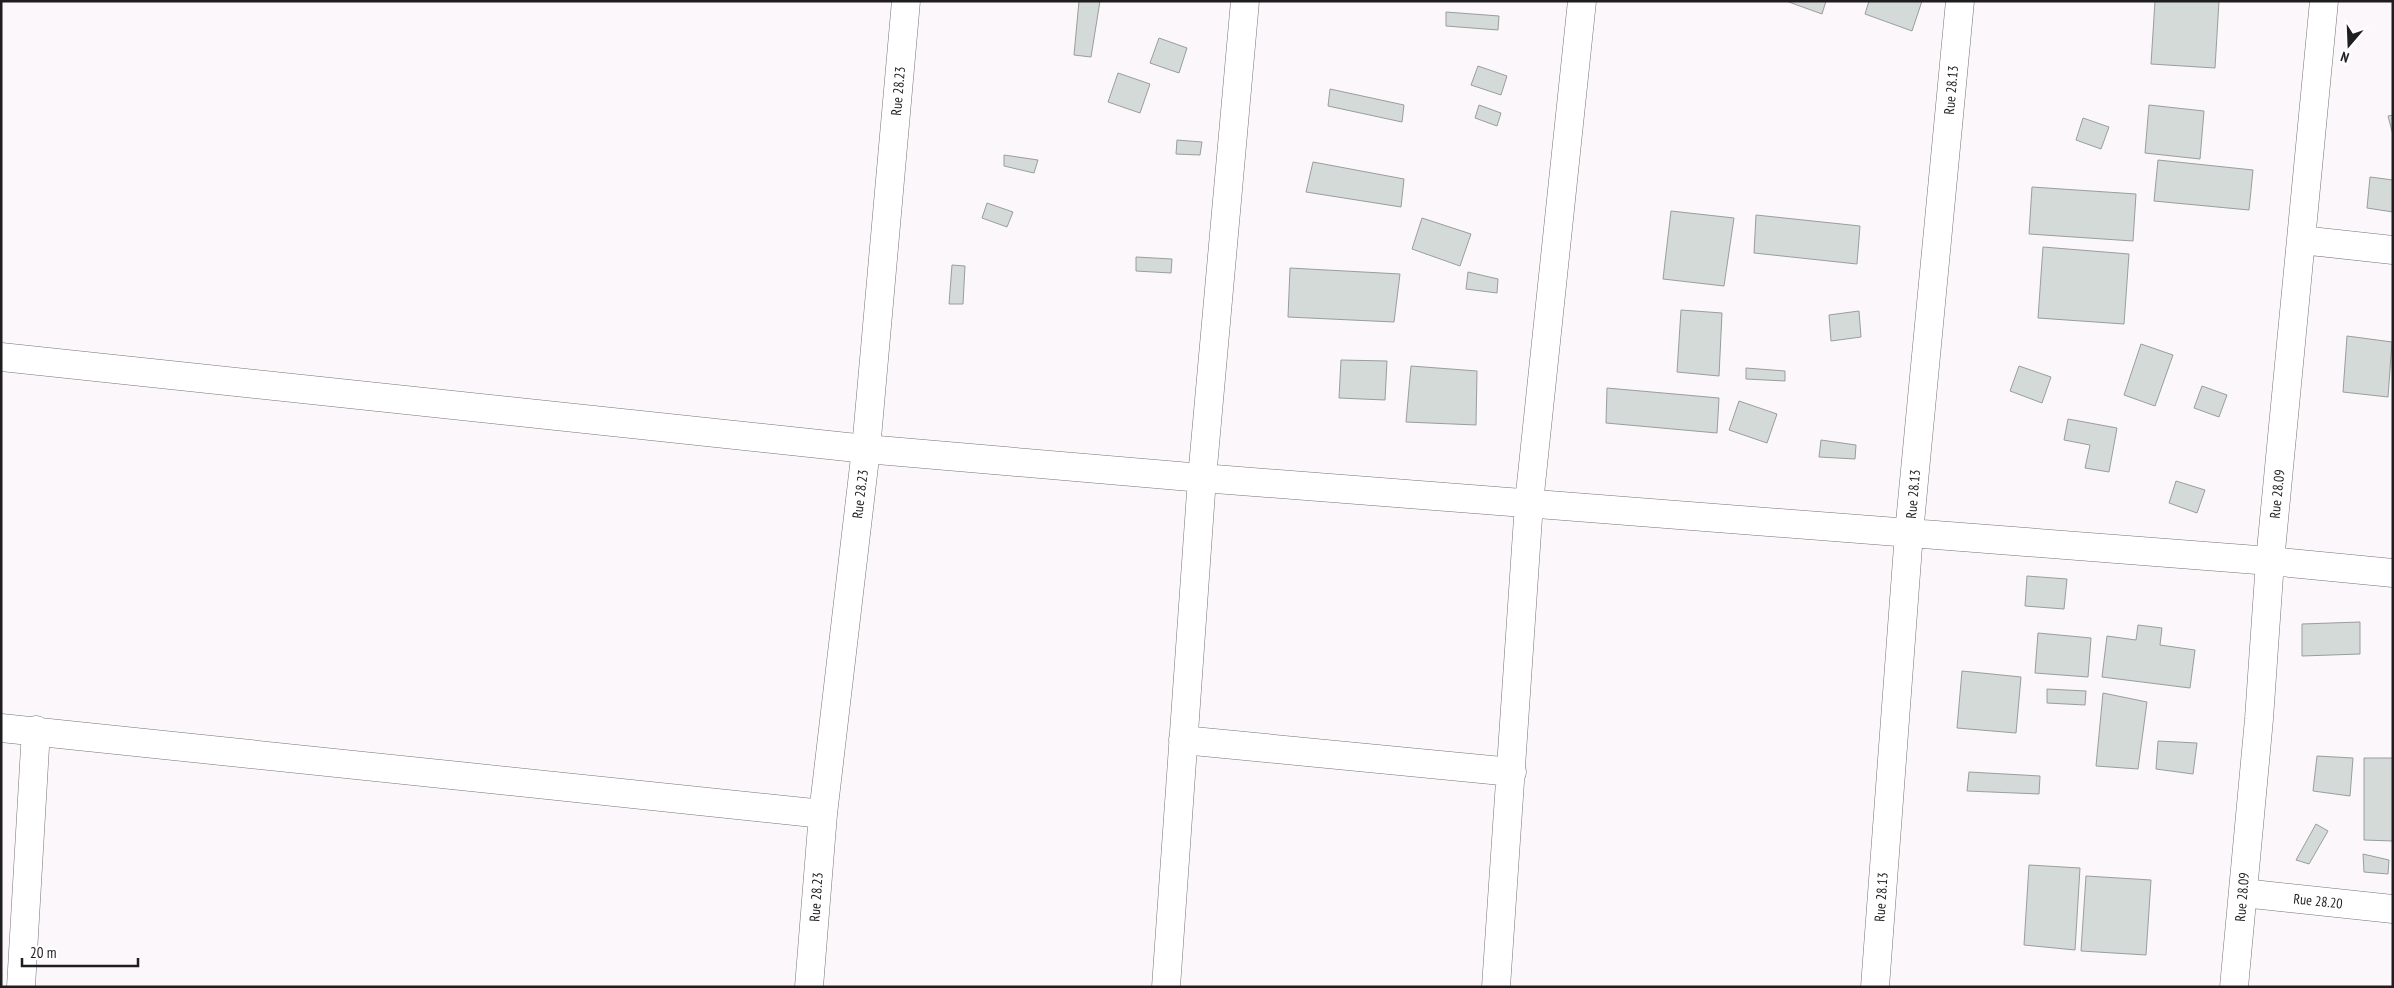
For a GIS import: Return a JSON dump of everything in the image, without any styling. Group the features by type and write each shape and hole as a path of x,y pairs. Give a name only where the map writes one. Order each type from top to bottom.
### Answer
{"street":[{"name":"Rue 28.23","path":"809,987 823,814 866,449 906,1"},
{"path":"1166,987 1202,478 1245,1"},
{"path":"1496,987 1529,503 1582,1"},
{"name":"Rue 28.13","path":"1875,987 1909,533 1960,1"},
{"name":"Rue 28.09","path":"2234,987 2259,719 2270,561 2324,1"},
{"path":"2301,240 2393,250"},
{"path":"1,357 866,449 1202,478 2270,561 2393,574"},
{"path":"1,728 36,730 823,814"},
{"path":"21,987 36,730"},
{"path":"1183,740 1512,772"},
{"name":"Rue 28.20","path":"2242,893 2393,909"}],"building":[{"path":"1079,1 1100,1 1091,57 1074,55"},
{"path":"1786,1 1826,1 1822,14"},
{"path":"1869,1 1922,1 1912,31 1865,14"},
{"path":"2155,1 2219,1 2215,68 2151,64"},
{"path":"1446,12 1499,16 1498,30 1446,26"},
{"path":"1159,38 1187,48 1179,73 1150,63"},
{"path":"1478,66 1507,76 1501,95 1471,85"},
{"path":"1118,73 1150,84 1140,113 1108,102"},
{"path":"1330,89 1404,105 1402,122 1328,106"},
{"path":"1479,105 1501,113 1497,126 1475,118"},
{"path":"2149,105 2204,111 2200,159 2145,153"},
{"path":"2393,115 2393,135 2388,116"},
{"path":"2083,118 2109,127 2101,149 2076,140"},
{"path":"1177,140 1202,142 1200,155 1176,154"},
{"path":"1004,155 1038,160 1034,173 1004,166"},
{"path":"2158,160 2253,170 2249,210 2154,201"},
{"path":"1313,162 1404,179 1401,207 1306,192"},
{"path":"2370,177 2393,180 2393,212 2367,208"},
{"path":"2032,187 2136,194 2133,241 2029,234"},
{"path":"987,203 1013,212 1007,227 982,218"},
{"path":"1671,211 1734,218 1724,286 1663,279"},
{"path":"1756,215 1860,226 1857,264 1754,253"},
{"path":"1422,218 1471,234 1460,266 1412,249"},
{"path":"2043,247 2129,254 2124,324 2038,318"},
{"path":"1136,257 1172,259 1171,273 1136,271"},
{"path":"952,265 965,266 963,304 949,304"},
{"path":"1290,268 1400,274 1394,322 1288,317"},
{"path":"1468,272 1498,279 1497,293 1466,289"},
{"path":"1681,310 1722,313 1719,376 1677,372"},
{"path":"1859,311 1861,337 1831,341 1829,315"},
{"path":"2347,336 2392,342 2388,397 2343,392"},
{"path":"2141,344 2173,355 2155,406 2124,395"},
{"path":"1341,360 1387,361 1385,400 1339,398"},
{"path":"1411,366 1477,371 1476,425 1406,422"},
{"path":"2019,366 2051,377 2042,403 2010,391"},
{"path":"1746,368 1785,371 1785,381 1746,379"},
{"path":"2202,386 2227,395 2219,417 2194,408"},
{"path":"1607,388 1719,398 1717,433 1606,423"},
{"path":"1739,401 1777,414 1767,443 1729,430"},
{"path":"2068,419 2117,428 2109,472 2085,468 2090,445 2064,440"},
{"path":"1821,440 1856,445 1855,459 1819,457"},
{"path":"2176,481 2205,490 2197,513 2169,503"},
{"path":"2027,576 2067,579 2064,609 2025,606"},
{"path":"2360,622 2360,654 2302,656 2302,624"},
{"path":"2138,625 2162,628 2160,645 2195,650 2190,688 2102,677 2107,636 2136,640"},
{"path":"2038,633 2091,638 2088,677 2035,673"},
{"path":"1962,671 2021,677 2016,733 1957,728"},
{"path":"2047,689 2086,691 2085,705 2047,703"},
{"path":"2103,693 2147,702 2138,769 2096,766"},
{"path":"2158,741 2197,743 2193,774 2156,769"},
{"path":"2317,756 2353,758 2350,796 2313,791"},
{"path":"2364,758 2393,758 2393,841 2364,840"},
{"path":"1969,772 2040,776 2039,794 1967,791"},
{"path":"2316,824 2328,831 2309,864 2296,860"},
{"path":"2363,854 2389,860 2388,874 2364,872"},
{"path":"2029,865 2080,868 2075,950 2024,945"},
{"path":"2086,876 2151,880 2146,955 2081,951"}]}
